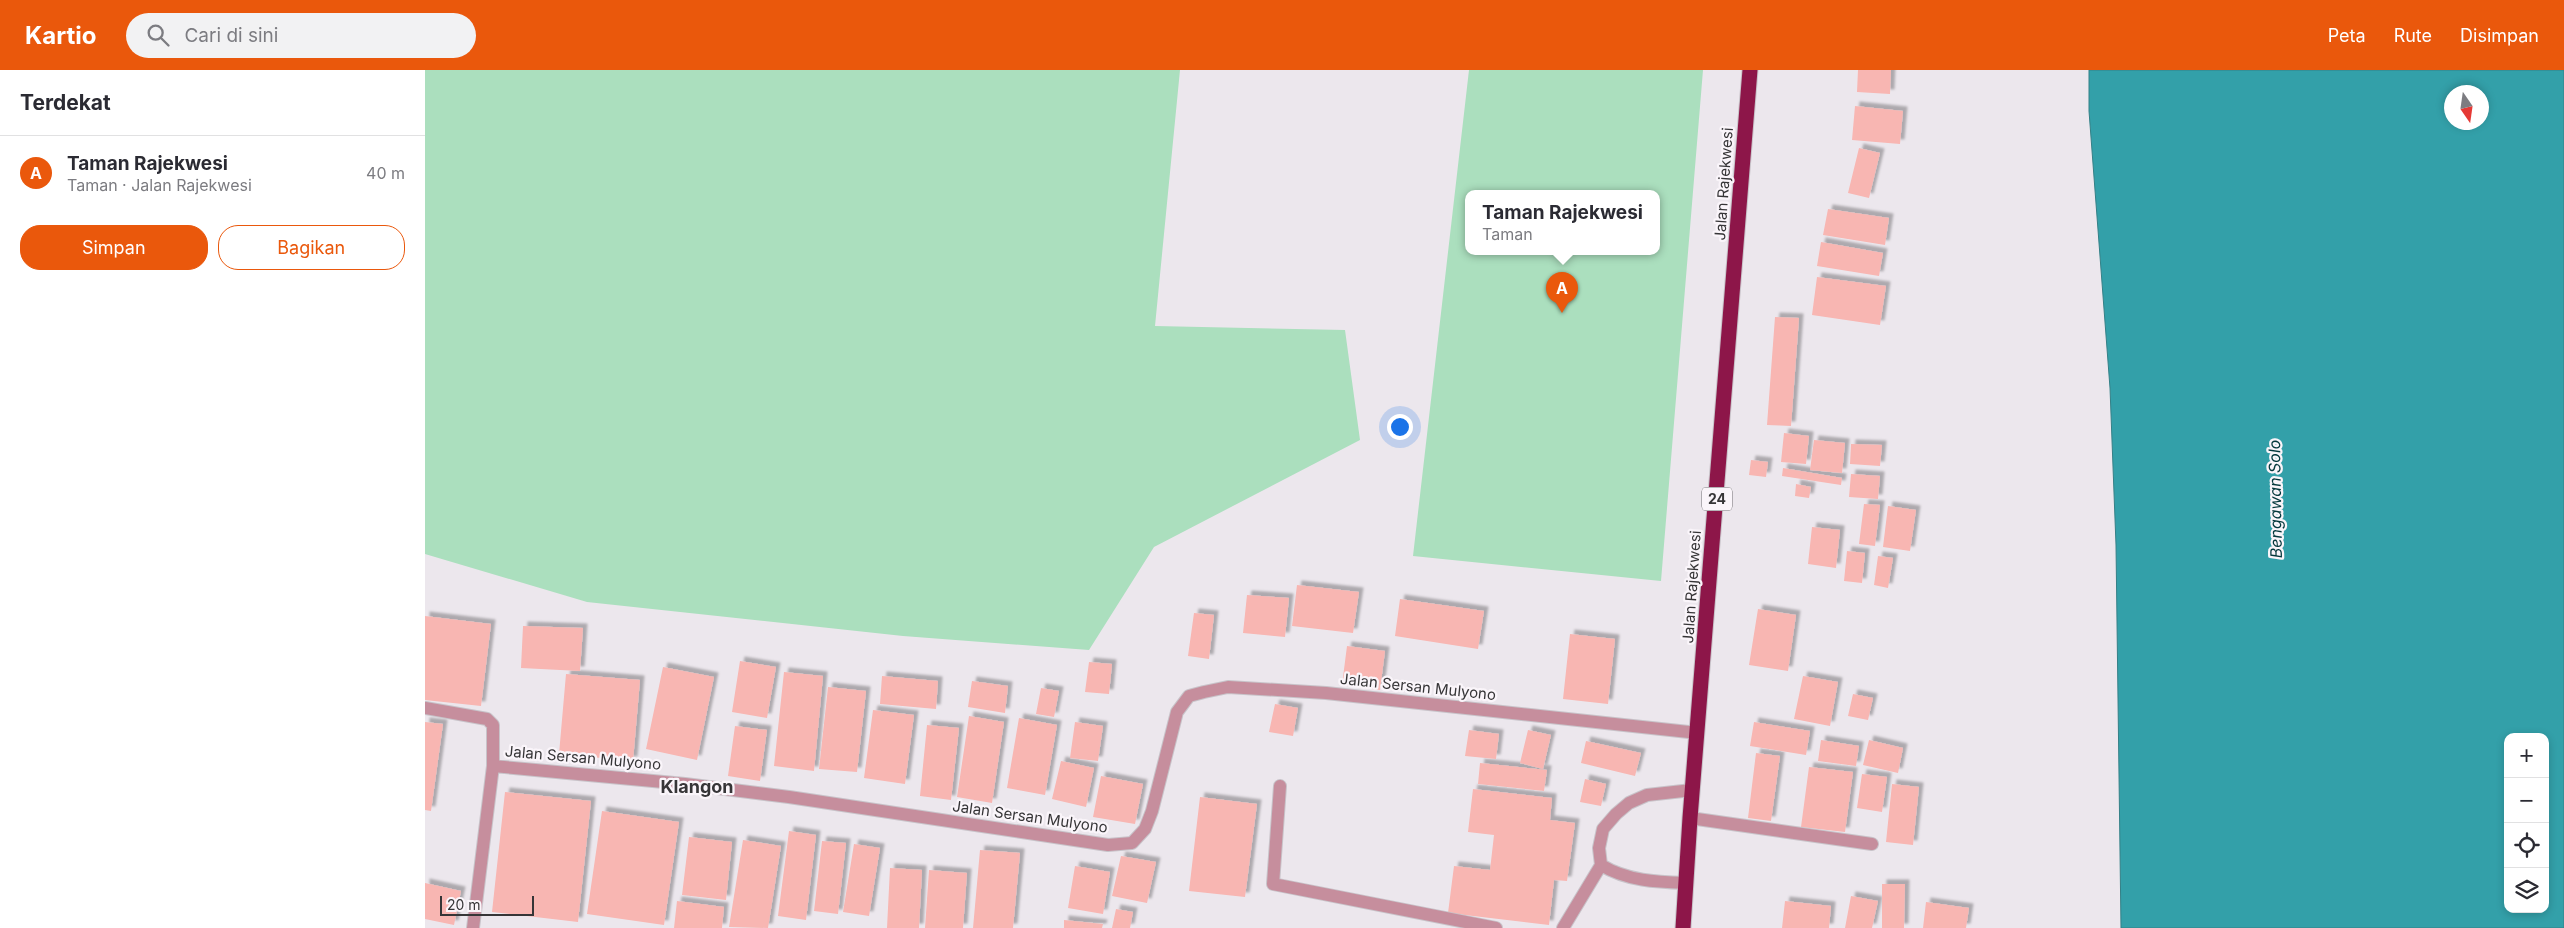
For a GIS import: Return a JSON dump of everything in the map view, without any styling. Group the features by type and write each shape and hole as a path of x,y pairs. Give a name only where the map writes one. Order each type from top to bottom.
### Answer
{"highway":[{"name":"Jalan Rajekwesi","path":"1683,928 1690,818 1750,70"}],"street":[{"name":"Jalan Sersan Mulyono","path":"493,766 685,784 789,797 1109,845 1132,844 1145,829 1152,811 1177,712 1189,696 1228,687 1326,693 1698,733"},
{"name":"Jalan Sersan Mulyono","path":"425,708 491,722 493,728 493,766 473,928"},
{"path":"1280,786 1273,884 1496,928"},
{"path":"1563,928 1601,865 1599,848 1603,829 1629,803 1647,795 1693,790"},
{"path":"1690,818 1872,844"},
{"path":"1601,865 1616,874 1686,883"}],"green space":[{"path":"425,70 1180,70 1155,326 1345,330 1360,440 1154,547 1089,650 903,636 587,602 425,554"},
{"path":"1469,70 1703,70 1661,581 1413,556"}],"water":[{"name":"Bengawan Solo","path":"2089,70 2564,70 2564,928 2121,928 2116,545 2110,388 2089,111"}],"building":[{"path":"1858,70 1891,70 1890,94 1857,92"},
{"path":"1855,106 1903,111 1900,144 1852,140"},
{"path":"1859,148 1880,153 1869,198 1848,193"},
{"path":"1828,209 1889,218 1885,245 1823,235"},
{"path":"1821,242 1883,253 1879,276 1817,266"},
{"path":"1817,277 1886,286 1880,325 1812,315"},
{"path":"1775,317 1799,318 1791,426 1767,425"},
{"path":"1784,433 1809,436 1806,464 1781,462"},
{"path":"1814,440 1845,443 1842,473 1810,470"},
{"path":"1851,444 1882,445 1880,466 1850,464"},
{"path":"1751,460 1768,462 1766,477 1749,475"},
{"path":"1783,468 1842,478 1841,485 1782,476"},
{"path":"1851,474 1880,476 1878,499 1849,497"},
{"path":"1796,484 1811,487 1809,498 1795,496"},
{"path":"1864,504 1880,505 1875,546 1859,544"},
{"path":"1888,506 1916,510 1910,551 1883,547"},
{"path":"1812,527 1840,530 1836,568 1808,564"},
{"path":"1847,551 1865,553 1862,583 1844,581"},
{"path":"1878,556 1893,558 1888,588 1874,585"},
{"path":"1297,585 1359,592 1353,633 1292,626"},
{"path":"1247,595 1289,598 1285,637 1243,633"},
{"path":"1400,599 1484,611 1478,649 1395,636"},
{"path":"1758,609 1796,615 1788,671 1749,665"},
{"path":"1194,613 1214,615 1209,659 1188,656"},
{"path":"425,616 491,624 481,706 425,700"},
{"path":"523,626 583,628 580,671 521,668"},
{"path":"1570,634 1615,639 1608,704 1563,699"},
{"path":"1347,646 1385,651 1380,690 1342,685"},
{"path":"740,661 776,667 767,718 732,712"},
{"path":"1089,662 1112,664 1109,694 1085,692"},
{"path":"663,667 714,677 697,760 646,749"},
{"path":"784,672 823,676 814,771 774,766"},
{"path":"566,674 640,680 633,761 559,754"},
{"path":"882,676 938,681 936,709 880,704"},
{"path":"1803,676 1838,682 1830,726 1794,719"},
{"path":"972,681 1008,686 1005,713 968,707"},
{"path":"828,687 866,691 857,772 819,769"},
{"path":"1041,688 1059,691 1054,717 1036,714"},
{"path":"1853,694 1873,698 1868,720 1848,716"},
{"path":"1275,704 1298,708 1293,736 1269,732"},
{"path":"873,710 914,715 905,784 864,778"},
{"path":"969,716 1004,722 992,803 957,797"},
{"path":"1019,718 1057,725 1045,795 1007,788"},
{"path":"425,722 443,724 431,811 425,810"},
{"path":"1075,722 1103,726 1098,761 1070,758"},
{"path":"1754,722 1810,731 1806,755 1750,746"},
{"path":"927,725 959,728 951,800 920,796"},
{"path":"735,726 767,730 760,781 728,776"},
{"path":"1469,730 1499,734 1496,759 1465,756"},
{"path":"1528,730 1551,735 1543,769 1520,763"},
{"path":"1821,740 1859,746 1856,766 1818,761"},
{"path":"1869,740 1903,748 1898,773 1863,765"},
{"path":"1586,741 1641,753 1635,776 1581,763"},
{"path":"1756,753 1780,756 1771,821 1748,818"},
{"path":"1061,761 1094,768 1086,807 1052,799"},
{"path":"1480,763 1547,770 1544,791 1478,784"},
{"path":"1809,767 1853,772 1845,832 1801,827"},
{"path":"1862,774 1887,777 1882,812 1857,808"},
{"path":"1101,776 1143,784 1135,824 1093,817"},
{"path":"1585,779 1606,784 1601,806 1580,802"},
{"path":"1892,784 1919,787 1913,845 1886,842"},
{"path":"1473,789 1552,798 1550,820 1575,823 1567,881 1554,880 1549,925 1448,913 1454,866 1490,870 1494,835 1468,832"},
{"path":"505,792 591,801 578,922 492,912"},
{"path":"1200,797 1257,804 1245,897 1189,891"},
{"path":"602,811 679,822 664,925 587,914"},
{"path":"789,831 816,835 806,920 778,916"},
{"path":"689,837 732,842 726,900 682,895"},
{"path":"743,840 781,846 768,928 729,927"},
{"path":"822,841 846,843 838,914 814,911"},
{"path":"854,844 880,848 869,916 843,912"},
{"path":"980,850 1020,853 1013,928 973,928"},
{"path":"1121,856 1156,862 1147,903 1112,896"},
{"path":"1075,866 1110,872 1103,914 1068,908"},
{"path":"890,868 922,870 919,928 887,928"},
{"path":"929,870 967,873 963,928 925,928"},
{"path":"425,883 461,891 454,925 425,919"},
{"path":"1882,884 1905,884 1904,928 1882,928"},
{"path":"1851,896 1878,901 1872,928 1845,928"},
{"path":"677,901 724,907 722,928 674,928"},
{"path":"1785,901 1831,906 1829,928 1782,928"},
{"path":"1926,902 1969,908 1966,928 1923,928"},
{"path":"1116,909 1133,912 1130,928 1112,928"},
{"path":"1064,920 1103,924 1102,928 1064,928"}],"place":[{"name":"Taman Rajekwesi","path":"1562,313"}],"district":[{"name":"Klangon","path":"697,787"}]}
